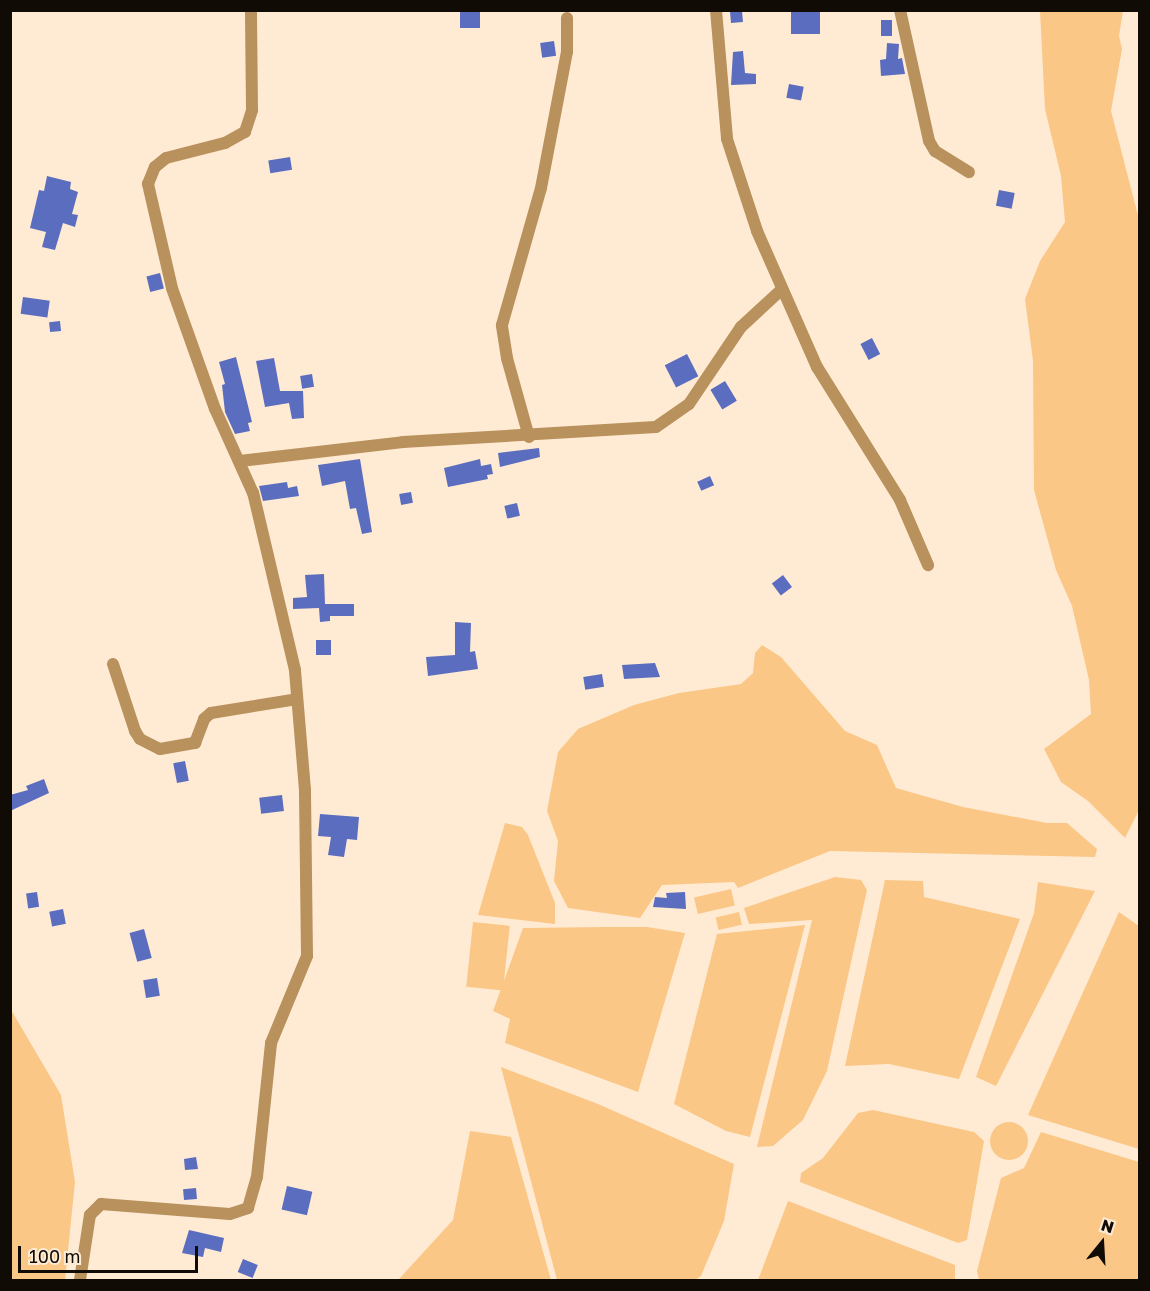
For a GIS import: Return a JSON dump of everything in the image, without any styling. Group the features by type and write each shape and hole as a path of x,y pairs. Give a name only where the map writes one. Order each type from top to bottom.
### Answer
{"street":[{"path":"80,1281 90,1215 101,1204 230,1214 241,1213 252,1202 271,1043 303,973 309,945 305,790 295,670 259,516 240,461 215,409 171,288 148,184 150,174 166,158 225,143 245,132 252,110 251,10"},
{"path":"716,10 728,140 757,231 781,290 817,367 900,500 928,565"},
{"path":"900,10 929,141 935,151 969,172"},
{"path":"529,437 507,358 502,325 545,168 567,52 567,18"},
{"path":"240,461 403,442 597,433 656,427 668,421 689,404 741,327 781,290"},
{"path":"113,664 135,731 140,739 160,749 195,743 204,719 211,713 297,699"}],"shaded area":[{"path":"1040,11 1123,11 1119,36 1122,49 1111,111 1140,223 1140,808 1125,838 1088,801 1061,782 1044,749 1091,714 1089,680 1072,606 1056,570 1034,490 1033,361 1025,299 1040,261 1065,222 1061,176 1045,109"},
{"path":"762,645 781,657 845,731 877,745 896,788 963,807 1047,823 1067,823 1097,849 1095,857 830,851 738,888 734,882 662,885 640,918 568,908 554,881 558,841 547,811 558,752 578,729 634,705 679,693 741,684 753,673 755,653"},
{"path":"505,823 522,827 528,835 555,903 555,924 478,915"},
{"path":"835,877 861,880 867,890 827,1071 803,1120 773,1146 757,1147 812,920 749,924 744,908"},
{"path":"885,880 923,881 924,897 1020,919 959,1079 889,1064 845,1066"},
{"path":"1038,882 1095,891 996,1086 976,1077 1034,913"},
{"path":"731,889 735,906 698,914 694,898"},
{"path":"739,912 742,925 719,930 716,917"},
{"path":"1119,912 1139,926 1139,1149 1028,1115"},
{"path":"473,922 510,926 503,991 466,987"},
{"path":"805,925 750,1137 726,1131 674,1104 717,934"},
{"path":"647,927 685,933 638,1092 505,1043 510,1019 493,1011 523,928"},
{"path":"10,1008 61,1095 75,1182 65,1280 11,1280"},
{"path":"501,1067 598,1104 734,1164 724,1221 701,1276 695,1280 557,1280"},
{"path":"873,1110 974,1132 984,1141 967,1240 958,1243 800,1182 801,1173 823,1158 858,1113"},
{"path":"1009,1122 1022,1128 1028,1141 1022,1154 1009,1160 996,1154 990,1141 996,1128"},
{"path":"470,1131 511,1137 551,1280 399,1279 453,1220"},
{"path":"1041,1132 1139,1162 1139,1280 979,1280 977,1271 1001,1178 1024,1168"},
{"path":"788,1201 955,1265 955,1280 758,1280"}],"building":[{"path":"791,10 820,10 820,34 791,34"},
{"path":"742,11 743,22 731,23 730,12"},
{"path":"460,12 480,12 480,28 460,28"},
{"path":"881,20 892,20 892,36 881,36"},
{"path":"554,41 556,56 542,58 540,43"},
{"path":"887,43 899,44 898,59 902,58 905,74 881,76 880,60 886,59"},
{"path":"743,51 745,73 756,74 756,84 731,85 733,52"},
{"path":"789,84 804,87 801,101 786,98"},
{"path":"290,157 292,170 270,173 268,160"},
{"path":"47,176 71,182 70,189 78,192 72,214 78,215 75,227 63,223 55,250 42,247 46,232 30,228 39,190 44,191"},
{"path":"999,190 1015,193 1012,209 996,206"},
{"path":"160,273 164,289 150,292 146,276"},
{"path":"23,297 50,301 47,318 21,314"},
{"path":"60,321 61,331 50,332 49,322"},
{"path":"872,338 880,354 869,360 860,344"},
{"path":"687,354 698,376 676,388 665,365"},
{"path":"236,357 252,422 248,423 250,431 235,434 225,412 222,385 225,384 219,362"},
{"path":"274,358 280,391 303,391 304,418 292,419 289,403 265,407 256,361"},
{"path":"312,374 314,387 302,389 300,376"},
{"path":"725,381 737,401 722,409 710,390"},
{"path":"539,448 540,457 500,467 498,453"},
{"path":"360,459 372,532 362,534 356,508 350,509 345,481 322,486 318,465"},
{"path":"480,459 481,466 491,464 493,474 487,475 488,479 448,487 444,468"},
{"path":"710,476 714,485 701,491 697,482"},
{"path":"287,482 288,488 297,486 299,496 263,501 259,486"},
{"path":"411,492 413,503 401,505 399,494"},
{"path":"517,503 520,516 507,519 504,506"},
{"path":"324,574 325,604 354,604 354,616 330,616 330,621 320,622 319,608 293,609 293,598 307,597 305,575"},
{"path":"783,575 792,587 781,595 772,583"},
{"path":"455,622 471,623 470,652 475,651 478,669 428,676 426,657 455,655"},
{"path":"316,640 331,640 331,655 316,655"},
{"path":"655,663 660,677 624,679 622,665"},
{"path":"602,674 604,687 585,690 583,677"},
{"path":"185,761 189,781 177,783 173,763"},
{"path":"44,779 49,793 10,811 10,795 28,790 26,786"},
{"path":"282,795 284,811 261,814 259,798"},
{"path":"320,814 359,817 357,840 347,839 344,857 328,855 331,837 318,836"},
{"path":"37,892 39,907 28,908 26,894"},
{"path":"685,892 686,909 653,907 655,897 667,898 666,893"},
{"path":"63,909 66,924 52,926 49,912"},
{"path":"144,929 152,958 137,962 130,933"},
{"path":"157,978 160,996 146,998 143,980"},
{"path":"196,1157 198,1169 185,1170 184,1159"},
{"path":"287,1186 312,1192 307,1215 282,1209"},
{"path":"196,1188 197,1199 184,1200 183,1189"},
{"path":"189,1230 224,1238 221,1252 205,1248 203,1257 182,1253"},
{"path":"243,1259 258,1265 253,1278 238,1272"}]}
